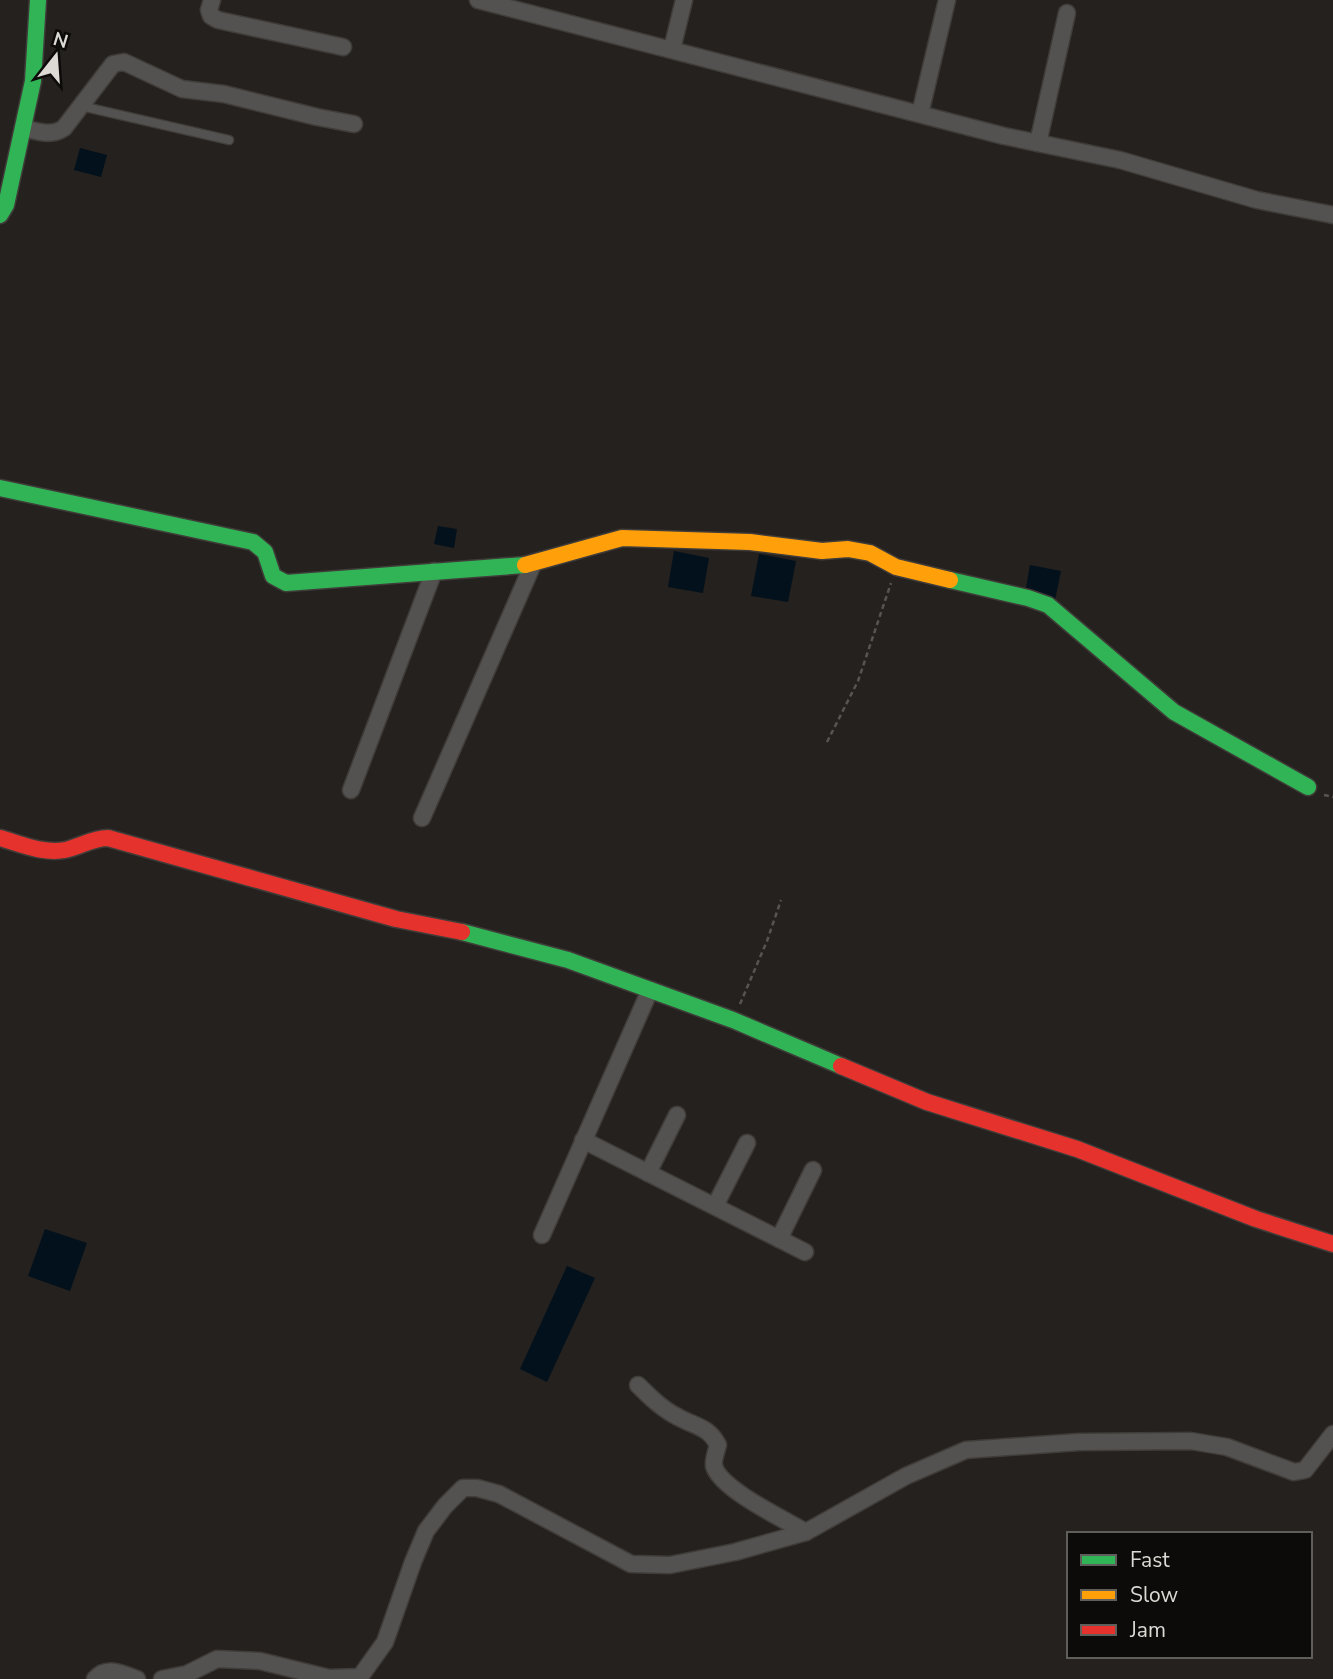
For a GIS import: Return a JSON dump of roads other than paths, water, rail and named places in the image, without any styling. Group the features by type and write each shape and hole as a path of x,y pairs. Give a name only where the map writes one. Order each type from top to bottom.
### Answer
{"street":[{"path":"0,215 6,205 33,81 38,0"},
{"path":"212,0 209,10 211,16 218,20 343,47"},
{"path":"478,0 920,114 1120,160 1257,200 1333,215"},
{"path":"672,49 684,0"},
{"path":"920,114 947,0"},
{"path":"1038,143 1067,13"},
{"path":"23,128 57,133 64,128 113,64 124,61 182,89 224,94 354,124"},
{"path":"0,488 253,542 265,552 273,576 286,583 533,564 621,538 750,542 822,551 848,549 870,553 896,567 1028,598 1048,606 1174,712 1308,787"},
{"path":"422,818 533,564"},
{"path":"351,790 435,571"},
{"path":"0,838 50,850 67,850 95,838 108,838 396,919 485,936 568,960 733,1020 927,1102 1077,1149 1256,1219 1333,1244"},
{"path":"542,1235 650,989"},
{"path":"648,1172 677,1115"},
{"path":"583,1140 805,1252"},
{"path":"715,1206 747,1143"},
{"path":"779,1239 813,1170"},
{"path":"638,1385 656,1403 678,1417 712,1432 718,1445 713,1463 718,1476 748,1500 806,1532"},
{"path":"162,1679 187,1674 217,1659 260,1661 329,1678 360,1677 385,1642 426,1531 463,1488 477,1488 499,1494 631,1564 670,1565 735,1552 806,1532 906,1476 966,1450 1079,1442 1191,1441 1227,1447 1294,1472 1305,1470 1333,1434"},
{"path":"95,1679 99,1674 111,1670 137,1679"}],"lane":[{"path":"80,106 229,140"}],"water":[{"path":"80,148 107,155 101,177 74,170"},
{"path":"438,526 457,529 454,548 434,544"},
{"path":"674,551 709,558 703,593 668,587"},
{"path":"759,554 796,561 788,602 751,596"},
{"path":"1030,565 1061,571 1055,600 1025,593"},
{"path":"45,1229 87,1243 70,1291 28,1276"},
{"path":"567,1266 595,1278 547,1382 520,1369"}]}
